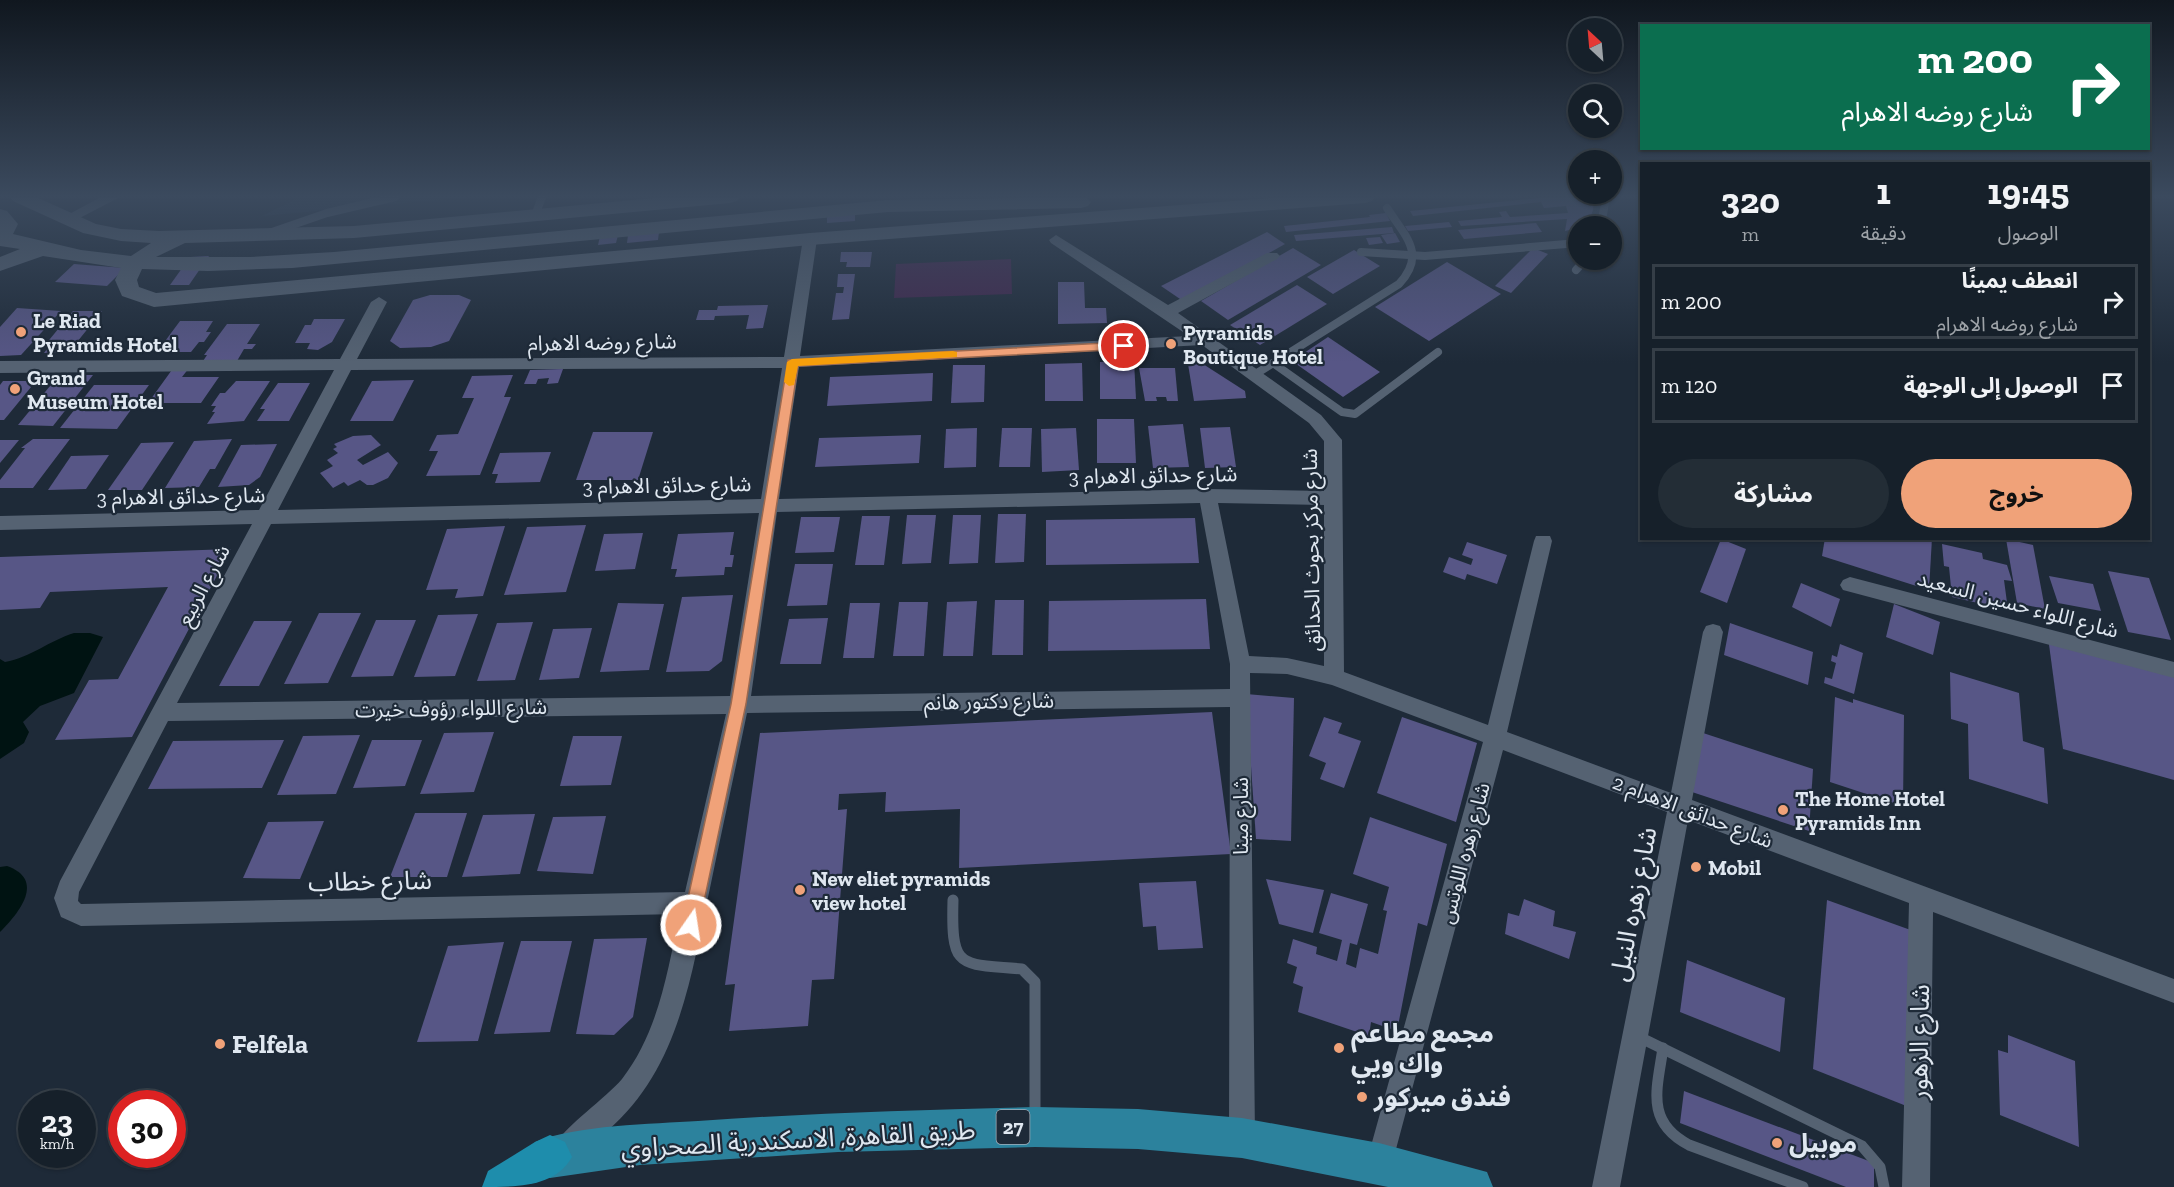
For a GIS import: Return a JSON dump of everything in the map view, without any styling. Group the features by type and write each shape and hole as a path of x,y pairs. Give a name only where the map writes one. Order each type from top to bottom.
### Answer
{"highway":[{"path":"504,1187 550,1157"}],"main road":[{"path":"0,264 28,252"},
{"path":"64,252 107,259 178,264 255,263 394,252"},
{"path":"149,252 132,267 126,280 130,291 154,300 666,252"},
{"name":"طريق القاهرة, الاسكندرية الصحراوي","path":"550,1157 640,1146 739,1138 1035,1127 1138,1129 1242,1138 1380,1164 1472,1187"}],"street":[{"path":"550,1157 597,1124 631,1089 656,1052 670,1013 738,704 808,252"},
{"name":"شارع مركز بحوث الحدائق","path":"1075,252 1167,312 1254,375 1325,427 1333,440 1335,450 1334,677"},
{"path":"1167,312 1272,256"},
{"name":"شارع الربيع","path":"68,889 164,712 379,302"},
{"name":"شارع روضه الاهرام","path":"0,367 345,367 792,362 1205,340"},
{"name":"شارع حدائق الاهرام 3","path":"0,523 1208,496 1335,498"},
{"name":"شارع مينا","path":"1208,496 1240,664 1242,1138"},
{"name":"شارع زهره اللوتس","path":"1380,1164 1496,735 1543,541"},
{"name":"شارع اللواء حسين السعيد","path":"1850,585 2174,669"},
{"name":"شارع زهره النيل","path":"1606,1187 1637,1036 1713,632"},
{"name":"شارع حدائق الاهرام 2","path":"1240,664 1287,666 1334,677 1496,735 2174,991"},
{"name":"شارع دكتور هانم","path":"738,704 1239,698"},
{"name":"شارع اللواء رؤوف خيرت","path":"164,712 738,704"},
{"name":"شارع خطاب","path":"68,889 65,899 66,907 72,913 81,915 696,903"},
{"name":"شارع الزهور","path":"1916,1187 1922,897"}],"lane":[{"path":"1366,252 1414,256 1459,252"},
{"path":"1254,375 1399,284 1411,273 1414,265 1412,252"},
{"path":"1273,363 1342,412 1354,414 1438,352"},
{"path":"953,900 952,941 960,957 974,966 1022,969 1035,982 1035,1127"},
{"path":"1637,1036 1862,1146 1880,1167 1884,1187"},
{"path":"1664,1048 1656,1111 1672,1136 1689,1145 1803,1187"}],"shaded area":[{"path":"1011,259 1012,294 894,298 896,264"},
{"path":"74,633 90,633 103,637 74,693 40,706 23,722 29,732 24,743 0,759 0,659 5,662 14,660"},
{"path":"7,866 19,872 27,888 15,916 0,932 0,867"}],"building":[{"path":"841,252 872,252 870,267 846,267 847,262 840,262"},
{"path":"1227,252 1270,252 1183,301 1161,286"},
{"path":"1285,252 1300,252 1321,265 1228,320 1201,301"},
{"path":"1350,252 1358,252 1380,266 1333,294 1307,277"},
{"path":"1529,252 1548,254 1511,293 1495,286"},
{"path":"209,256 189,285 170,285 190,257"},
{"path":"1447,262 1501,294 1429,341 1375,307"},
{"path":"74,264 125,268 107,286 55,282"},
{"path":"838,274 855,274 849,319 832,320 836,293 843,293 844,287 837,287"},
{"path":"1058,282 1084,282 1085,308 1106,308 1107,323 1058,324"},
{"path":"1297,285 1327,304 1260,345 1230,325"},
{"path":"430,295 459,295 471,300 449,341 431,347 400,348 390,341 413,300"},
{"path":"768,305 763,328 746,329 749,315 715,316 714,320 696,320 699,310 717,310 718,306"},
{"path":"17,308 61,311 21,355 0,356 0,327"},
{"path":"73,311 102,311 69,352 44,353 50,345 45,345"},
{"path":"314,319 345,319 332,342 318,350 307,349 310,343 295,343 305,325 311,325"},
{"path":"180,321 213,321 206,332 211,332 204,342 199,342 191,352 157,352"},
{"path":"227,324 260,324 247,344 256,344 252,349 244,349 237,361 203,361 207,355 204,355"},
{"path":"1328,337 1380,372 1343,397 1292,361"},
{"path":"1134,361 1136,399 1100,399 1100,362"},
{"path":"1082,363 1083,401 1045,401 1045,364"},
{"path":"1188,364 1203,364 1245,391 1246,398 1194,401"},
{"path":"953,365 985,365 984,402 951,403"},
{"path":"174,367 189,368 182,377 219,377 201,403 148,403"},
{"path":"1139,368 1175,368 1178,401 1167,401 1166,397 1156,397 1157,401 1145,401"},
{"path":"563,369 558,383 547,384 549,378 538,379 536,384 524,384 530,370"},
{"path":"933,373 932,401 827,406 830,377"},
{"path":"59,375 93,375 53,426 18,425"},
{"path":"513,375 504,397 511,397 480,475 426,476 438,451 429,451 437,435 458,434 474,398 462,398 472,376"},
{"path":"414,380 393,421 350,421 372,381"},
{"path":"3,381 36,381 4,420 0,420 0,385"},
{"path":"236,381 270,381 244,421 207,424 215,412 212,412 216,406 211,406 220,393 225,393"},
{"path":"278,383 310,383 289,421 257,421 265,409 260,409"},
{"path":"94,385 149,385 117,429 60,428"},
{"path":"1097,419 1134,419 1136,463 1097,463"},
{"path":"1183,424 1189,467 1153,468 1148,426"},
{"path":"1230,427 1236,467 1205,468 1200,428"},
{"path":"977,428 976,467 944,468 946,429"},
{"path":"1002,428 1032,428 1030,467 999,467"},
{"path":"1076,428 1079,470 1042,472 1041,429"},
{"path":"593,432 653,432 638,480 576,480"},
{"path":"371,435 381,445 357,460 363,465 388,452 398,463 388,478 373,485 367,485 360,480 348,486 344,482 333,488 320,473 333,466 327,460 338,453 333,449 337,447 334,444 353,436"},
{"path":"921,435 919,463 815,467 819,438"},
{"path":"33,439 70,439 33,488 0,488 0,480 25,448 21,448"},
{"path":"232,439 215,469 210,469 199,487 165,488 194,441"},
{"path":"0,440 19,440 0,463"},
{"path":"174,442 142,490 108,490 141,443"},
{"path":"277,444 260,477 249,485 218,487 241,445"},
{"path":"551,452 540,482 495,483 498,474 492,474 500,453"},
{"path":"109,455 86,489 48,490 71,456"},
{"path":"998,514 1026,514 1024,562 995,563"},
{"path":"907,515 936,515 931,563 902,564"},
{"path":"953,515 981,515 978,563 949,564"},
{"path":"862,516 890,516 884,565 855,565"},
{"path":"801,517 840,517 834,552 795,553"},
{"path":"1195,518 1199,563 1046,565 1046,520"},
{"path":"586,525 566,592 504,595 527,527"},
{"path":"505,526 483,596 455,598 458,589 426,590 447,529"},
{"path":"734,532 730,555 734,555 732,567 725,567 724,575 675,577 677,569 671,569 678,534"},
{"path":"643,533 635,569 595,571 604,534"},
{"path":"1721,540 1746,549 1727,603 1700,592"},
{"path":"1825,540 1932,540 1929,590 1822,556"},
{"path":"2006,540 2033,545 2045,609 2017,603"},
{"path":"1467,542 1507,555 1497,584 1467,574 1465,580 1443,572 1449,557 1471,565 1473,559 1462,555"},
{"path":"1942,544 1982,553 1983,559 2007,565 2012,581 2004,580 2008,610 1952,597 1949,567 1944,566"},
{"path":"231,549 132,737 55,740 89,680 118,679 168,587 50,592 40,608 0,610 0,557"},
{"path":"795,564 833,564 827,605 787,606"},
{"path":"2108,571 2149,578 2171,640 2128,632"},
{"path":"2049,576 2093,584 2101,611 2058,603"},
{"path":"1801,583 1840,599 1831,627 1792,607"},
{"path":"733,595 722,661 709,671 666,672 682,597"},
{"path":"1206,599 1210,649 1048,651 1049,601"},
{"path":"995,600 1024,600 1023,655 992,655"},
{"path":"977,601 973,656 943,656 947,602"},
{"path":"899,602 928,602 924,656 893,656"},
{"path":"618,603 664,604 649,670 600,672"},
{"path":"850,603 880,603 874,658 843,658"},
{"path":"1894,604 1940,622 1933,655 1886,637"},
{"path":"319,613 361,613 328,683 284,684"},
{"path":"478,614 455,676 414,677 438,615"},
{"path":"828,618 821,664 780,664 789,619"},
{"path":"376,620 416,620 393,676 351,677"},
{"path":"254,621 292,621 259,686 219,686"},
{"path":"533,622 515,680 477,681 497,623"},
{"path":"1730,623 1813,652 1808,685 1724,655"},
{"path":"592,628 579,678 539,680 553,629"},
{"path":"2048,637 2174,670 2174,780 2063,749"},
{"path":"1840,644 1863,653 1854,694 1824,683 1825,677 1832,679 1836,663 1831,661 1832,655 1837,657"},
{"path":"1950,672 2019,693 2023,741 2044,748 2048,804 1969,779 1968,724 1951,719"},
{"path":"1246,694 1294,698 1291,841 1256,839"},
{"path":"1835,697 1853,703 1853,699 1904,715 1903,806 1830,782"},
{"path":"1212,712 1231,854 959,868 960,809 885,812 886,792 839,794 838,810 847,809 834,979 812,980 808,1026 729,1031 735,984 725,985 760,733"},
{"path":"1324,717 1342,723 1338,733 1361,741 1344,788 1320,779 1326,763 1309,756"},
{"path":"1402,717 1477,743 1456,822 1377,793"},
{"path":"494,732 474,792 420,794 444,733"},
{"path":"1700,732 1813,769 1809,831 1692,792"},
{"path":"360,735 336,794 277,795 303,736"},
{"path":"573,736 622,736 611,785 560,786"},
{"path":"284,740 262,788 148,789 173,741"},
{"path":"372,740 422,740 405,786 353,788"},
{"path":"415,813 467,813 447,877 390,877"},
{"path":"535,814 520,874 462,877 483,815"},
{"path":"606,816 593,874 537,871 553,817"},
{"path":"1370,817 1447,844 1427,926 1418,923 1397,1031 1371,1022 1369,1036 1298,1012 1303,987 1293,983 1297,967 1287,963 1293,939 1317,947 1316,954 1337,961 1342,940 1319,933 1331,893 1368,904 1357,945 1350,943 1346,964 1356,968 1360,948 1378,954 1387,911 1383,910 1389,887 1353,874"},
{"path":"324,821 300,879 243,878 268,822"},
{"path":"1266,879 1324,890 1313,933 1279,924"},
{"path":"1196,881 1203,948 1158,950 1156,926 1143,927 1139,883"},
{"path":"1524,899 1555,911 1553,926 1576,932 1569,959 1505,934 1508,913 1519,916"},
{"path":"1827,900 1919,933 1914,1109 1813,1069"},
{"path":"647,938 633,1017 614,1035 576,1034 594,939"},
{"path":"521,941 572,941 550,1032 494,1034"},
{"path":"504,942 478,1041 417,1042 448,946"},
{"path":"1687,960 1785,998 1780,1052 1680,1012"},
{"path":"2008,1035 2075,1061 2079,1147 2000,1115 1998,1050 2008,1053"},
{"name":"موبيل","path":"1684,1091 1874,1163 1874,1187 1846,1187 1680,1123"}],"slow traffic":[{"path":"789,382 792,362 953,355"}],"place":[{"name":"Le Riad Pyramids Hotel","path":"21,332"},
{"name":"Pyramids Boutique Hotel","path":"1171,344"},
{"name":"Grand Museum Hotel","path":"15,389"},
{"name":"The Home Hotel Pyramids Inn","path":"1783,810"},
{"name":"Mobil","path":"1696,867"},
{"name":"New eliet pyramids view hotel","path":"800,890"},
{"name":"Felfela","path":"220,1044"},
{"name":"مجمع مطاعم واك ويي","path":"1339,1048"},
{"name":"فندق ميركور","path":"1362,1097"},
{"name":"موبيل","path":"1777,1143"}],"route":[{"path":"691,925 738,704 792,362 1124,346"}]}
